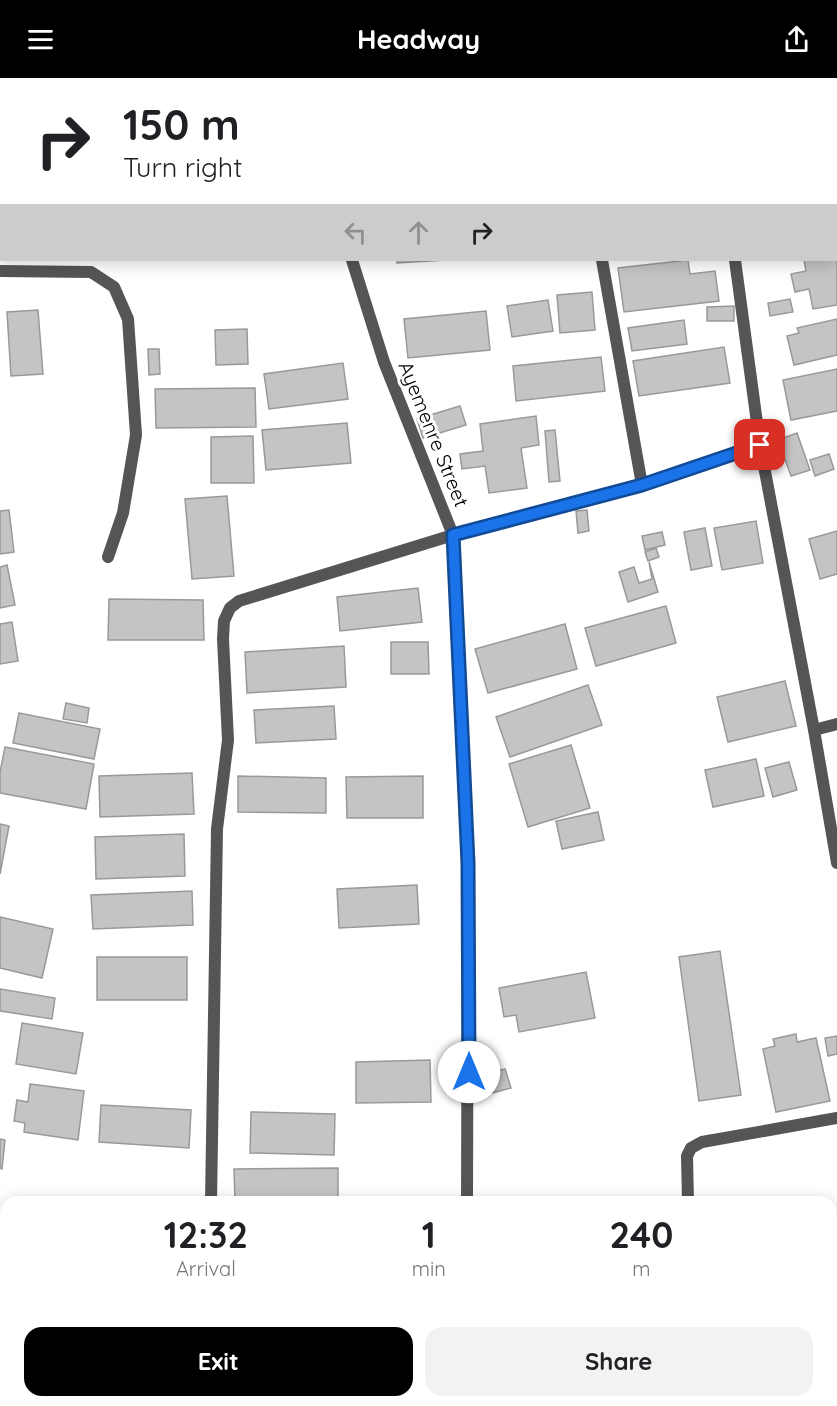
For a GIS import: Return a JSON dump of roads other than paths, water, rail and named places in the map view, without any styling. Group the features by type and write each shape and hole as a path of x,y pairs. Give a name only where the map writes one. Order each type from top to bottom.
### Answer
{"street":[{"name":"Ayemenre Street","path":"352,261 384,362 453,535 468,863 466,1196"},
{"path":"602,261 642,485"},
{"path":"735,261 760,445 837,863"},
{"path":"0,271 91,272 114,287 128,319 136,435 123,513 108,557"},
{"path":"211,1196 217,829 228,740 223,639 224,621 230,608 239,602 453,535 642,485 760,445"},
{"path":"814,730 837,724"},
{"path":"688,1196 687,1156 691,1148 702,1142 837,1118"}]}
